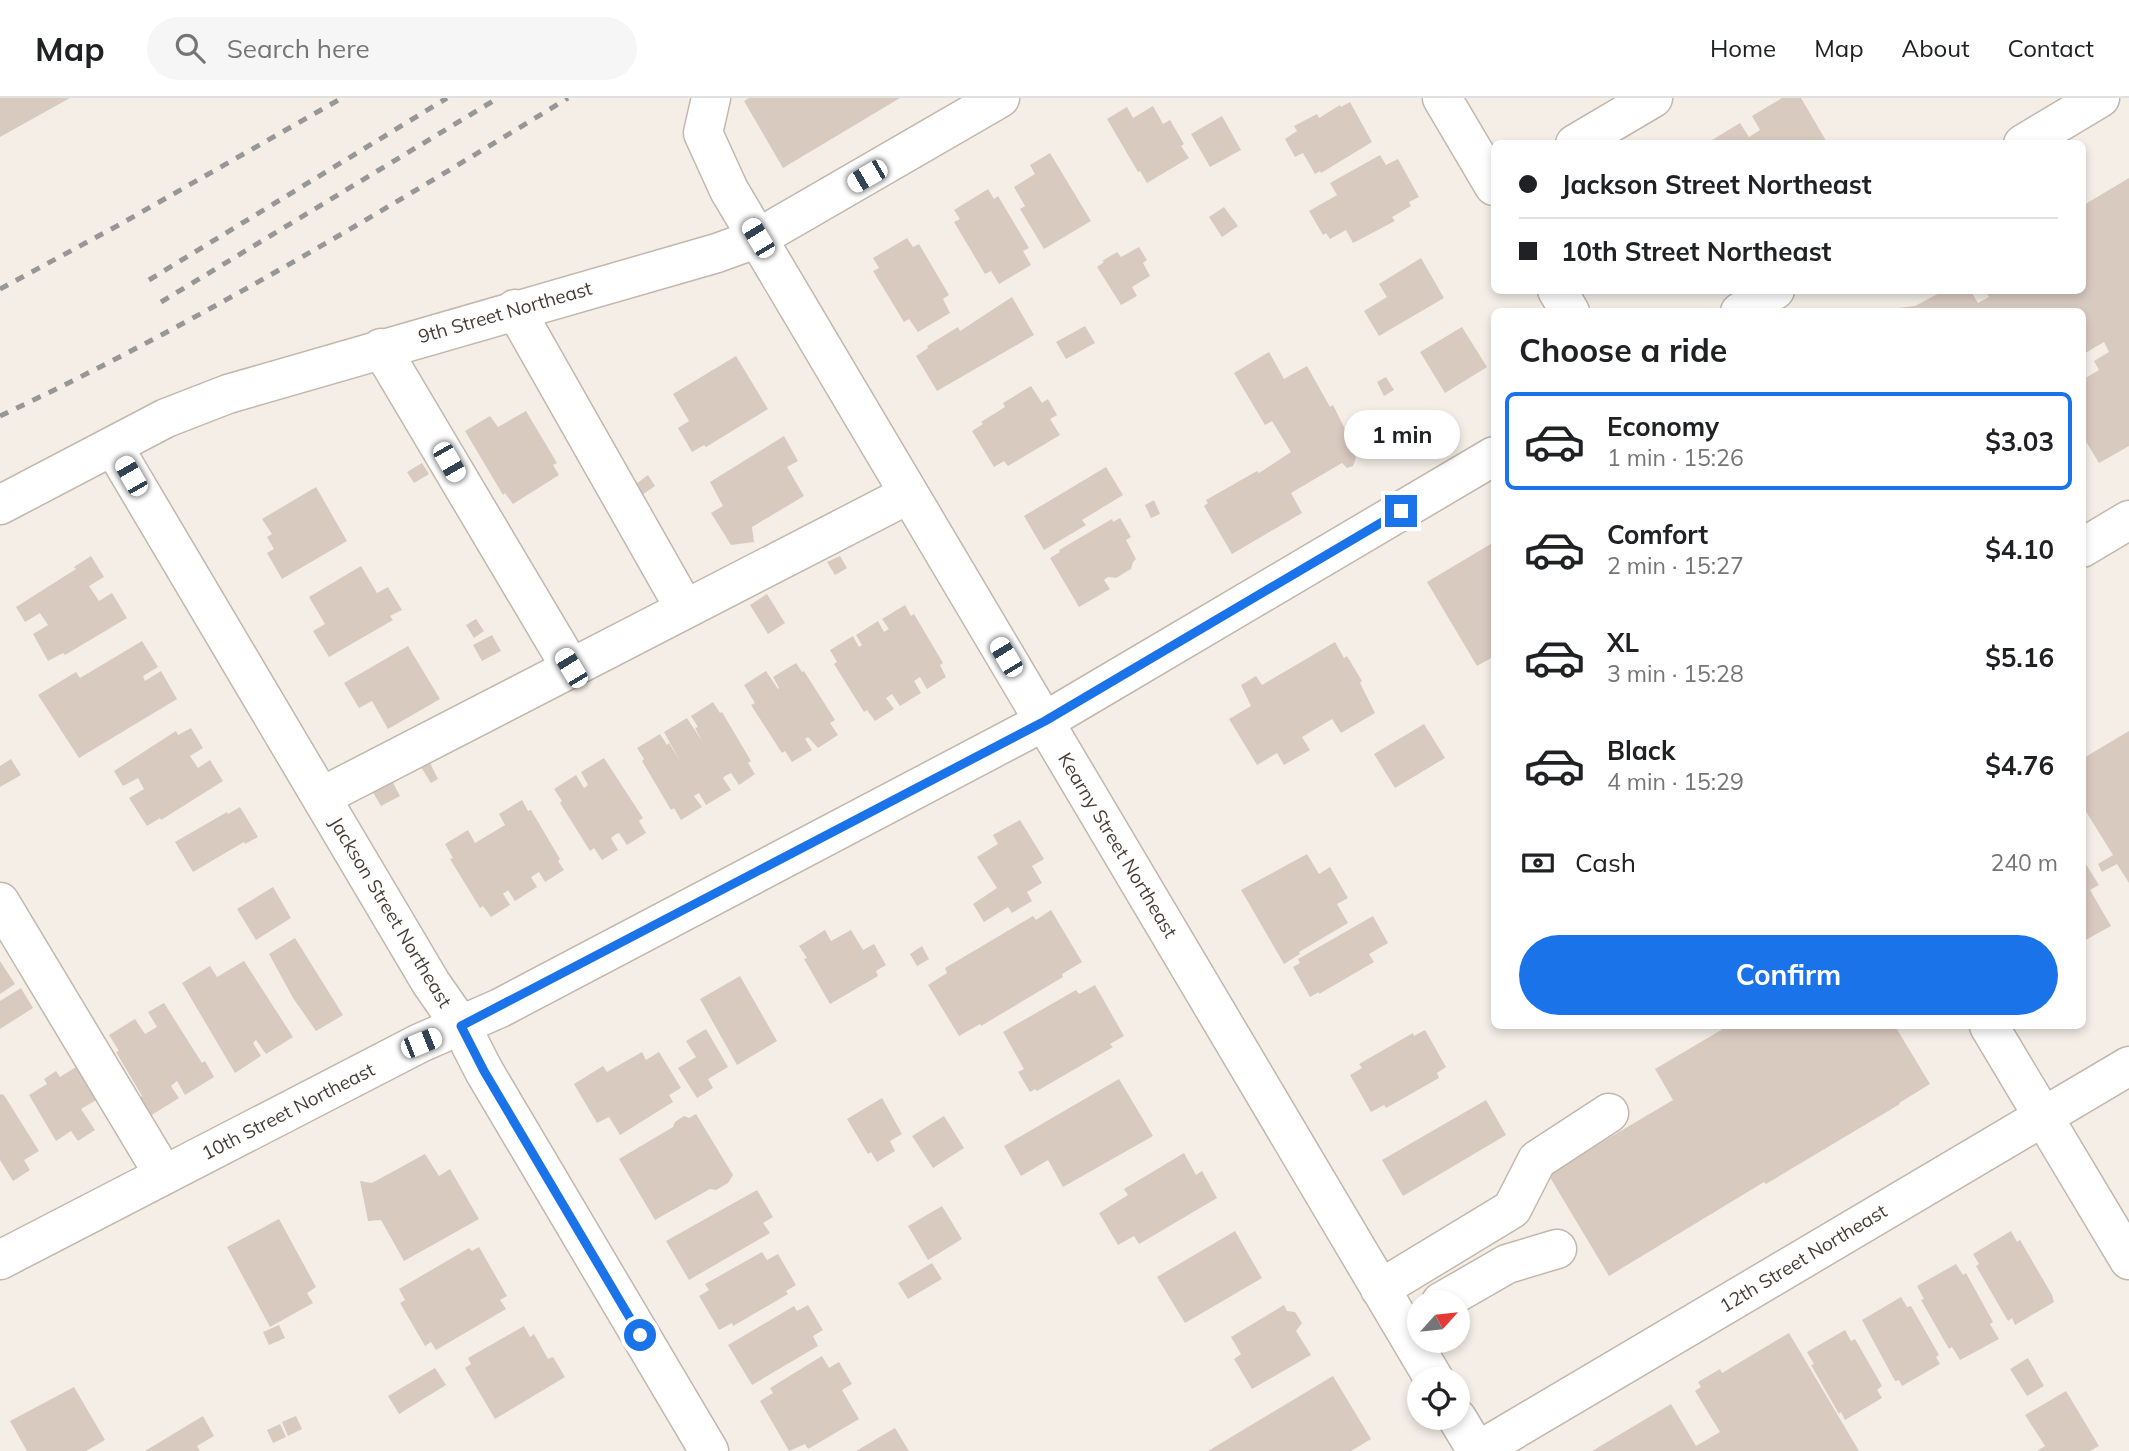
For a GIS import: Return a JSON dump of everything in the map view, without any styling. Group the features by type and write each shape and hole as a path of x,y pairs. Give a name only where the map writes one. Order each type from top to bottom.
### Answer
{"street":[{"name":"Kearny Street Northeast","path":"711,98 703,133 729,190 1380,1289 1407,1316"},
{"name":"9th Street Northeast","path":"0,505 186,408 514,309 717,253 758,238 1000,98"},
{"path":"1442,98 1491,181"},
{"path":"1582,140 1653,98"},
{"path":"2030,140 2100,98"},
{"path":"1746,308 1769,294"},
{"path":"514,309 685,609"},
{"path":"381,348 571,668"},
{"name":"Jackson Street Northeast","path":"113,446 431,982 461,1026 484,1071 709,1451"},
{"name":"10th Street Northeast","path":"0,1260 421,1043 461,1026 1045,721 1491,458"},
{"path":"321,797 909,494"},
{"path":"2086,546 2129,520"},
{"path":"0,902 164,1175"},
{"path":"1991,1029 2129,1260"},
{"name":"12th Street Northeast","path":"1478,1451 2129,1066"},
{"path":"1380,1289 1512,1209 1537,1160 1609,1113"},
{"path":"1462,1290 1507,1264 1557,1249"},
{"path":"1465,1430 1478,1451"}],"building":[{"path":"0,98 70,98 0,137"},
{"path":"749,98 900,98 783,168 744,101"},
{"path":"1782,98 1801,98 1826,140 1712,140 1740,123 1749,137 1760,130 1752,116"},
{"path":"1350,102 1372,142 1315,174 1303,153 1295,157 1285,139 1297,131 1294,126 1317,114 1319,118"},
{"path":"1153,106 1163,124 1170,120 1189,158 1147,183 1107,119 1127,107 1133,118"},
{"path":"1222,116 1241,150 1210,167 1191,134"},
{"path":"1050,153 1091,221 1044,249 1020,209 1025,206 1014,187 1035,174 1030,165"},
{"path":"1380,155 1386,165 1398,159 1419,197 1409,202 1411,206 1392,217 1395,221 1353,243 1346,230 1330,239 1326,233 1323,235 1309,211 1337,195 1330,183"},
{"path":"2129,178 2129,446 2099,463 2086,442 2086,378 2099,370 2094,361 2109,352 2104,342 2086,353 2086,308 1897,308 1915,306 1938,294 1972,294 1978,303 1989,297 1987,294 2086,294 2086,204"},
{"path":"988,189 994,199 998,196 1029,248 1023,251 1031,265 999,284 991,271 985,274 954,222 960,219 954,210"},
{"path":"1224,207 1238,226 1222,237 1209,217"},
{"path":"907,238 913,247 919,244 949,295 943,299 950,313 918,332 909,319 904,322 873,271 879,268 873,258"},
{"path":"1139,247 1147,260 1143,263 1150,276 1132,287 1137,296 1121,305 1097,267 1117,252 1121,257"},
{"path":"1421,258 1444,298 1379,336 1364,311 1387,297 1379,284"},
{"path":"1012,297 1034,335 937,391 916,356 928,348 927,346 958,327 960,331"},
{"path":"1085,326 1095,343 1066,359 1056,342"},
{"path":"1462,327 1487,367 1445,393 1420,352"},
{"path":"1269,352 1284,379 1307,366 1330,407 1333,405 1351,441 1347,443 1356,458 1353,466 1347,468 1342,463 1291,493 1302,513 1232,554 1204,506 1208,503 1206,500 1257,471 1259,473 1291,452 1272,421 1265,425 1234,373"},
{"path":"736,356 768,409 706,447 704,445 692,452 678,428 689,421 673,394"},
{"path":"1386,377 1394,390 1384,396 1377,382"},
{"path":"1031,386 1042,403 1048,399 1057,415 1050,419 1060,435 1008,466 1004,461 994,467 972,431 1005,407 1003,403"},
{"path":"526,411 557,463 553,465 559,475 513,504 505,493 503,495 465,431 490,416 498,427"},
{"path":"784,436 798,461 787,467 804,496 752,527 754,542 731,545 711,513 723,506 710,482"},
{"path":"422,463 429,474 414,483 407,472"},
{"path":"1106,467 1123,495 1082,520 1086,525 1044,550 1024,516"},
{"path":"648,475 655,486 639,497 632,487"},
{"path":"316,487 347,541 282,579 267,553 274,549 267,537 272,534 262,519"},
{"path":"1154,500 1160,514 1151,518 1145,505"},
{"path":"1120,518 1131,537 1126,540 1136,559 1131,569 1116,578 1108,577 1104,580 1110,589 1079,607 1050,558 1112,519 1113,522"},
{"path":"1491,544 1491,658 1477,666 1427,582"},
{"path":"91,556 104,577 89,586 99,601 112,593 127,618 65,655 63,653 48,661 33,634 48,625 40,613 25,622 16,607 76,569 74,567"},
{"path":"840,556 847,568 835,575 827,562"},
{"path":"361,566 377,593 388,587 402,610 390,616 393,620 329,657 313,631 325,624 309,597"},
{"path":"767,594 785,623 768,634 750,605"},
{"path":"905,605 911,616 914,614 943,663 940,665 946,677 927,689 920,677 914,681 921,693 900,706 892,694 886,698 894,709 875,721 867,710 864,712 834,664 837,662 830,650 853,636 859,647 862,645 856,635 878,621 884,632 889,629 882,619"},
{"path":"476,619 484,631 474,638 466,625"},
{"path":"492,635 501,651 482,661 473,645"},
{"path":"142,641 158,667 143,676 145,681 161,671 177,699 79,758 38,695 76,672 80,678"},
{"path":"1335,642 1362,681 1360,683 1375,713 1341,733 1332,719 1302,737 1310,750 1284,765 1277,753 1257,765 1229,719 1251,706 1241,685 1256,676 1262,685"},
{"path":"408,646 440,699 388,729 372,701 359,708 344,683"},
{"path":"796,663 835,720 830,723 838,735 818,748 808,737 805,739 812,750 792,762 785,751 782,753 751,705 755,703 744,685 766,671 778,689 773,677"},
{"path":"713,702 720,713 722,712 751,761 748,763 755,774 739,785 731,773 725,776 723,778 731,790 706,805 699,793 694,796 702,807 681,820 674,808 671,810 637,748 660,734 680,761 664,732 687,718 702,741 691,716"},
{"path":"1424,724 1445,758 1395,788 1374,754"},
{"path":"191,728 203,748 190,756 198,768 210,760 223,781 147,826 129,798 144,789 138,778 123,786 114,771 176,731 178,735"},
{"path":"2129,731 2129,883 2117,864 2102,872 2098,864 2113,855 2086,812 2086,757"},
{"path":"604,758 643,818 639,821 646,833 627,845 619,833 616,834 611,838 618,850 602,860 594,848 590,851 554,789 576,775 584,788 588,785 581,772"},
{"path":"11,759 21,775 0,787 0,766"},
{"path":"428,759 438,779 431,783 419,764"},
{"path":"391,779 400,796 381,806 371,789"},
{"path":"522,800 528,811 531,810 564,870 545,882 539,872 531,877 537,887 515,901 508,890 503,894 510,905 491,917 483,906 480,908 450,859 453,858 445,844 468,830 475,843 505,825 499,814"},
{"path":"240,807 258,837 245,844 244,842 193,872 175,842"},
{"path":"1020,820 1044,859 1032,866 1042,883 1027,892 1032,901 1012,913 1008,907 984,922 973,904 997,888 977,857 998,844 993,835"},
{"path":"1307,854 1319,874 1330,867 1348,898 1337,904 1348,923 1284,964 1241,890"},
{"path":"2086,864 2099,885 2090,890 2111,926 2086,940"},
{"path":"273,887 291,918 256,940 237,909"},
{"path":"1051,910 1082,962 1062,974 1063,977 981,1026 980,1024 959,1036 928,985 947,973 945,968 1033,916 1036,920"},
{"path":"1373,916 1388,943 1369,954 1374,962 1310,997 1293,967 1300,963 1298,959"},
{"path":"825,930 831,941 851,930 863,950 874,944 886,965 876,971 878,976 830,1004 799,946"},
{"path":"295,938 343,1015 316,1031 293,998 269,954"},
{"path":"922,946 929,959 917,966 910,954"},
{"path":"0,961 15,984 0,994"},
{"path":"244,961 293,1037 266,1054 256,1040 253,1043 261,1056 235,1073 182,983 210,966 217,977"},
{"path":"740,976 777,1041 737,1065 700,999"},
{"path":"1095,985 1124,1036 1110,1044 1113,1047 1037,1091 1035,1089 1030,1092 1018,1072 1024,1069 1003,1032 1076,990 1079,994"},
{"path":"21,988 33,1008 0,1029 0,1001"},
{"path":"164,1003 202,1063 205,1061 214,1077 185,1095 177,1081 171,1086 179,1098 150,1116 139,1099 142,1096 109,1035 135,1019 145,1034 157,1027 148,1012"},
{"path":"706,1029 728,1067 708,1079 713,1088 697,1098 678,1068 696,1057 686,1041"},
{"path":"1723,1029 1897,1029 1930,1084 1609,1276 1548,1174 1673,1100 1655,1069"},
{"path":"1425,1030 1446,1067 1437,1073 1439,1078 1386,1108 1384,1105 1371,1112 1350,1075 1362,1068 1359,1064 1413,1033 1414,1036"},
{"path":"642,1052 646,1060 659,1052 681,1088 669,1095 673,1102 620,1135 609,1117 597,1123 574,1084 603,1066 607,1072"},
{"path":"76,1067 96,1100 81,1109 95,1130 78,1141 71,1131 56,1141 29,1095 47,1084 44,1079 56,1071 60,1077"},
{"path":"1119,1079 1153,1136 1063,1187 1048,1160 1021,1176 1004,1146"},
{"path":"0,1094 4,1095 39,1151 24,1160 30,1170 13,1181 0,1160"},
{"path":"882,1098 902,1134 890,1141 895,1151 877,1162 871,1152 868,1154 847,1119"},
{"path":"1486,1100 1506,1135 1403,1196 1382,1160"},
{"path":"696,1114 733,1175 728,1183 716,1190 710,1189 655,1220 619,1159 673,1127 675,1122 684,1116 689,1118"},
{"path":"944,1116 964,1148 933,1168 912,1136"},
{"path":"1184,1153 1196,1175 1202,1171 1217,1198 1139,1244 1134,1236 1118,1245 1099,1213 1128,1195 1124,1189"},
{"path":"425,1154 439,1176 450,1169 479,1219 404,1261 381,1220 368,1221 360,1181 372,1183"},
{"path":"757,1190 773,1217 763,1223 770,1233 689,1280 666,1241"},
{"path":"942,1206 962,1239 928,1260 908,1226"},
{"path":"279,1219 316,1287 307,1293 313,1303 270,1327 227,1247"},
{"path":"1235,1231 1262,1278 1185,1323 1157,1277"},
{"path":"2011,1231 2017,1242 2020,1240 2054,1302 2015,1325 2012,1318 2008,1321 1976,1266 1979,1264 1973,1254"},
{"path":"479,1247 507,1296 500,1300 506,1309 436,1350 431,1342 425,1346 400,1303 405,1300 399,1289 469,1248 472,1251"},
{"path":"762,1252 767,1260 778,1254 796,1285 786,1291 788,1294 733,1326 732,1323 719,1330 699,1296 709,1290 705,1284"},
{"path":"932,1263 942,1279 908,1299 898,1283"},
{"path":"1956,1264 1963,1275 1966,1273 1993,1322 1990,1324 1999,1339 1960,1360 1952,1347 1949,1349 1921,1300 1924,1299 1917,1286"},
{"path":"1901,1297 1907,1307 1911,1306 1939,1355 1936,1357 1940,1364 1902,1386 1899,1380 1895,1381 1862,1320"},
{"path":"808,1305 823,1330 813,1336 818,1346 752,1385 728,1345 794,1306 797,1311"},
{"path":"1284,1305 1287,1311 1295,1312 1302,1323 1296,1331 1311,1355 1252,1389 1234,1359 1241,1354 1231,1337"},
{"path":"279,1325 285,1338 269,1345 263,1332"},
{"path":"524,1326 530,1337 534,1334 548,1359 553,1357 565,1377 495,1419 465,1368 471,1364 468,1358"},
{"path":"1845,1330 1851,1341 1855,1339 1882,1386 1877,1390 1882,1398 1845,1420 1811,1365 1814,1364 1807,1352"},
{"path":"1789,1333 1859,1451 1592,1451 1671,1404 1696,1446 1720,1432 1695,1391 1701,1387 1698,1382 1720,1369 1722,1373"},
{"path":"822,1356 829,1368 839,1362 852,1384 842,1390 859,1419 808,1449 805,1444 789,1451 760,1401 773,1393 770,1388"},
{"path":"2028,1358 2044,1386 2027,1396 2010,1369"},
{"path":"435,1368 446,1385 399,1414 388,1396"},
{"path":"1333,1376 1371,1439 1351,1451 1208,1451"},
{"path":"74,1387 105,1440 86,1451 27,1451 10,1421"},
{"path":"2066,1391 2099,1446 2090,1451 2037,1451 2045,1446 2025,1415"},
{"path":"203,1416 214,1436 197,1446 200,1451 145,1451"},
{"path":"296,1416 302,1429 288,1436 282,1422"},
{"path":"280,1424 286,1437 273,1443 267,1430"},
{"path":"895,1428 909,1451 856,1451"}],"railway":[{"path":"0,289 342,98"},
{"path":"149,280 447,98"},
{"path":"161,302 498,98"},
{"path":"0,416 217,305 359,224 568,98"}],"route":[{"path":"640,1335 484,1071 461,1026 1045,721 1401,511"}]}
